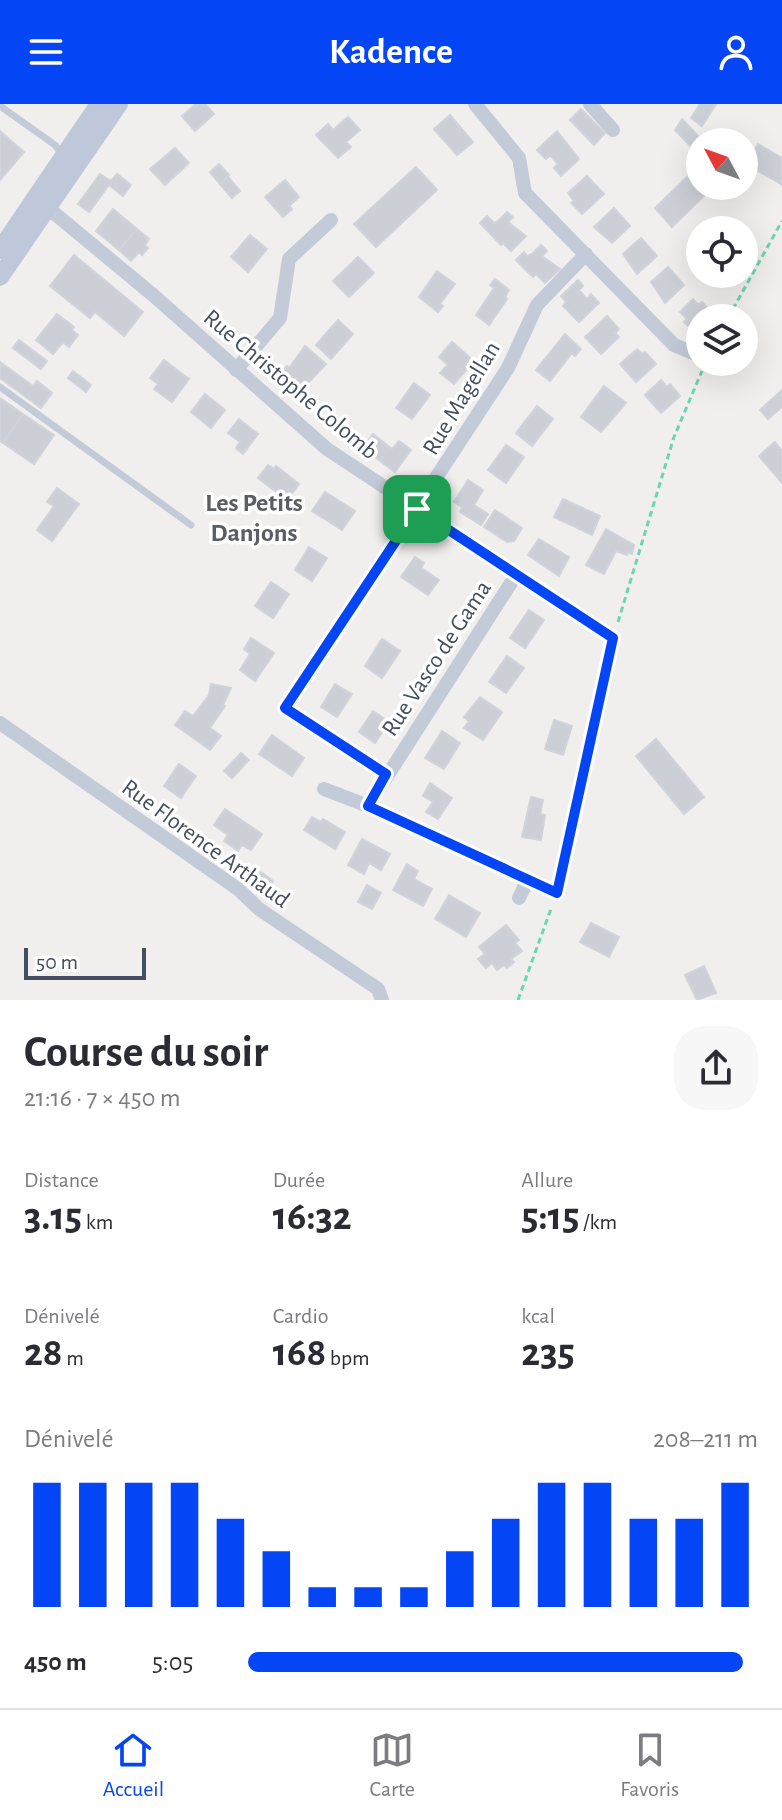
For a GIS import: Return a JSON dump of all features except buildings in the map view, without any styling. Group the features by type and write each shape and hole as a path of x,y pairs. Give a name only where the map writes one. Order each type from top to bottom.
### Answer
{"main road":[{"path":"0,277 63,156 99,104"},
{"path":"0,250 119,104"}],"street":[{"path":"475,104 519,158 525,193 674,345 686,350"},
{"path":"595,106 613,130"},
{"name":"Rue Christophe Colomb","path":"41,202 153,295 327,449 613,638"},
{"path":"236,370 280,318 289,259 331,220"},
{"name":"Rue Magellan","path":"386,774 285,708 508,368 537,305 586,254"},
{"name":"Rue Vasco de Gama","path":"368,806 516,575"},
{"name":"Rue Florence Arthaud","path":"0,723 238,889 259,909 378,989 382,1000"},
{"path":"324,789 368,806 557,893"},
{"path":"519,898 527,881"}],"lane":[{"path":"0,106 55,145 63,156"},
{"path":"0,387 191,525"}],"path":[{"path":"736,304 782,221"},
{"path":"518,1000 557,893 613,638 674,437 700,376"}],"district":[{"name":"Les Petits Danjons","path":"254,517"}],"route":[{"path":"417,509 613,638 557,893 368,806 386,774 285,708 417,509"}]}
